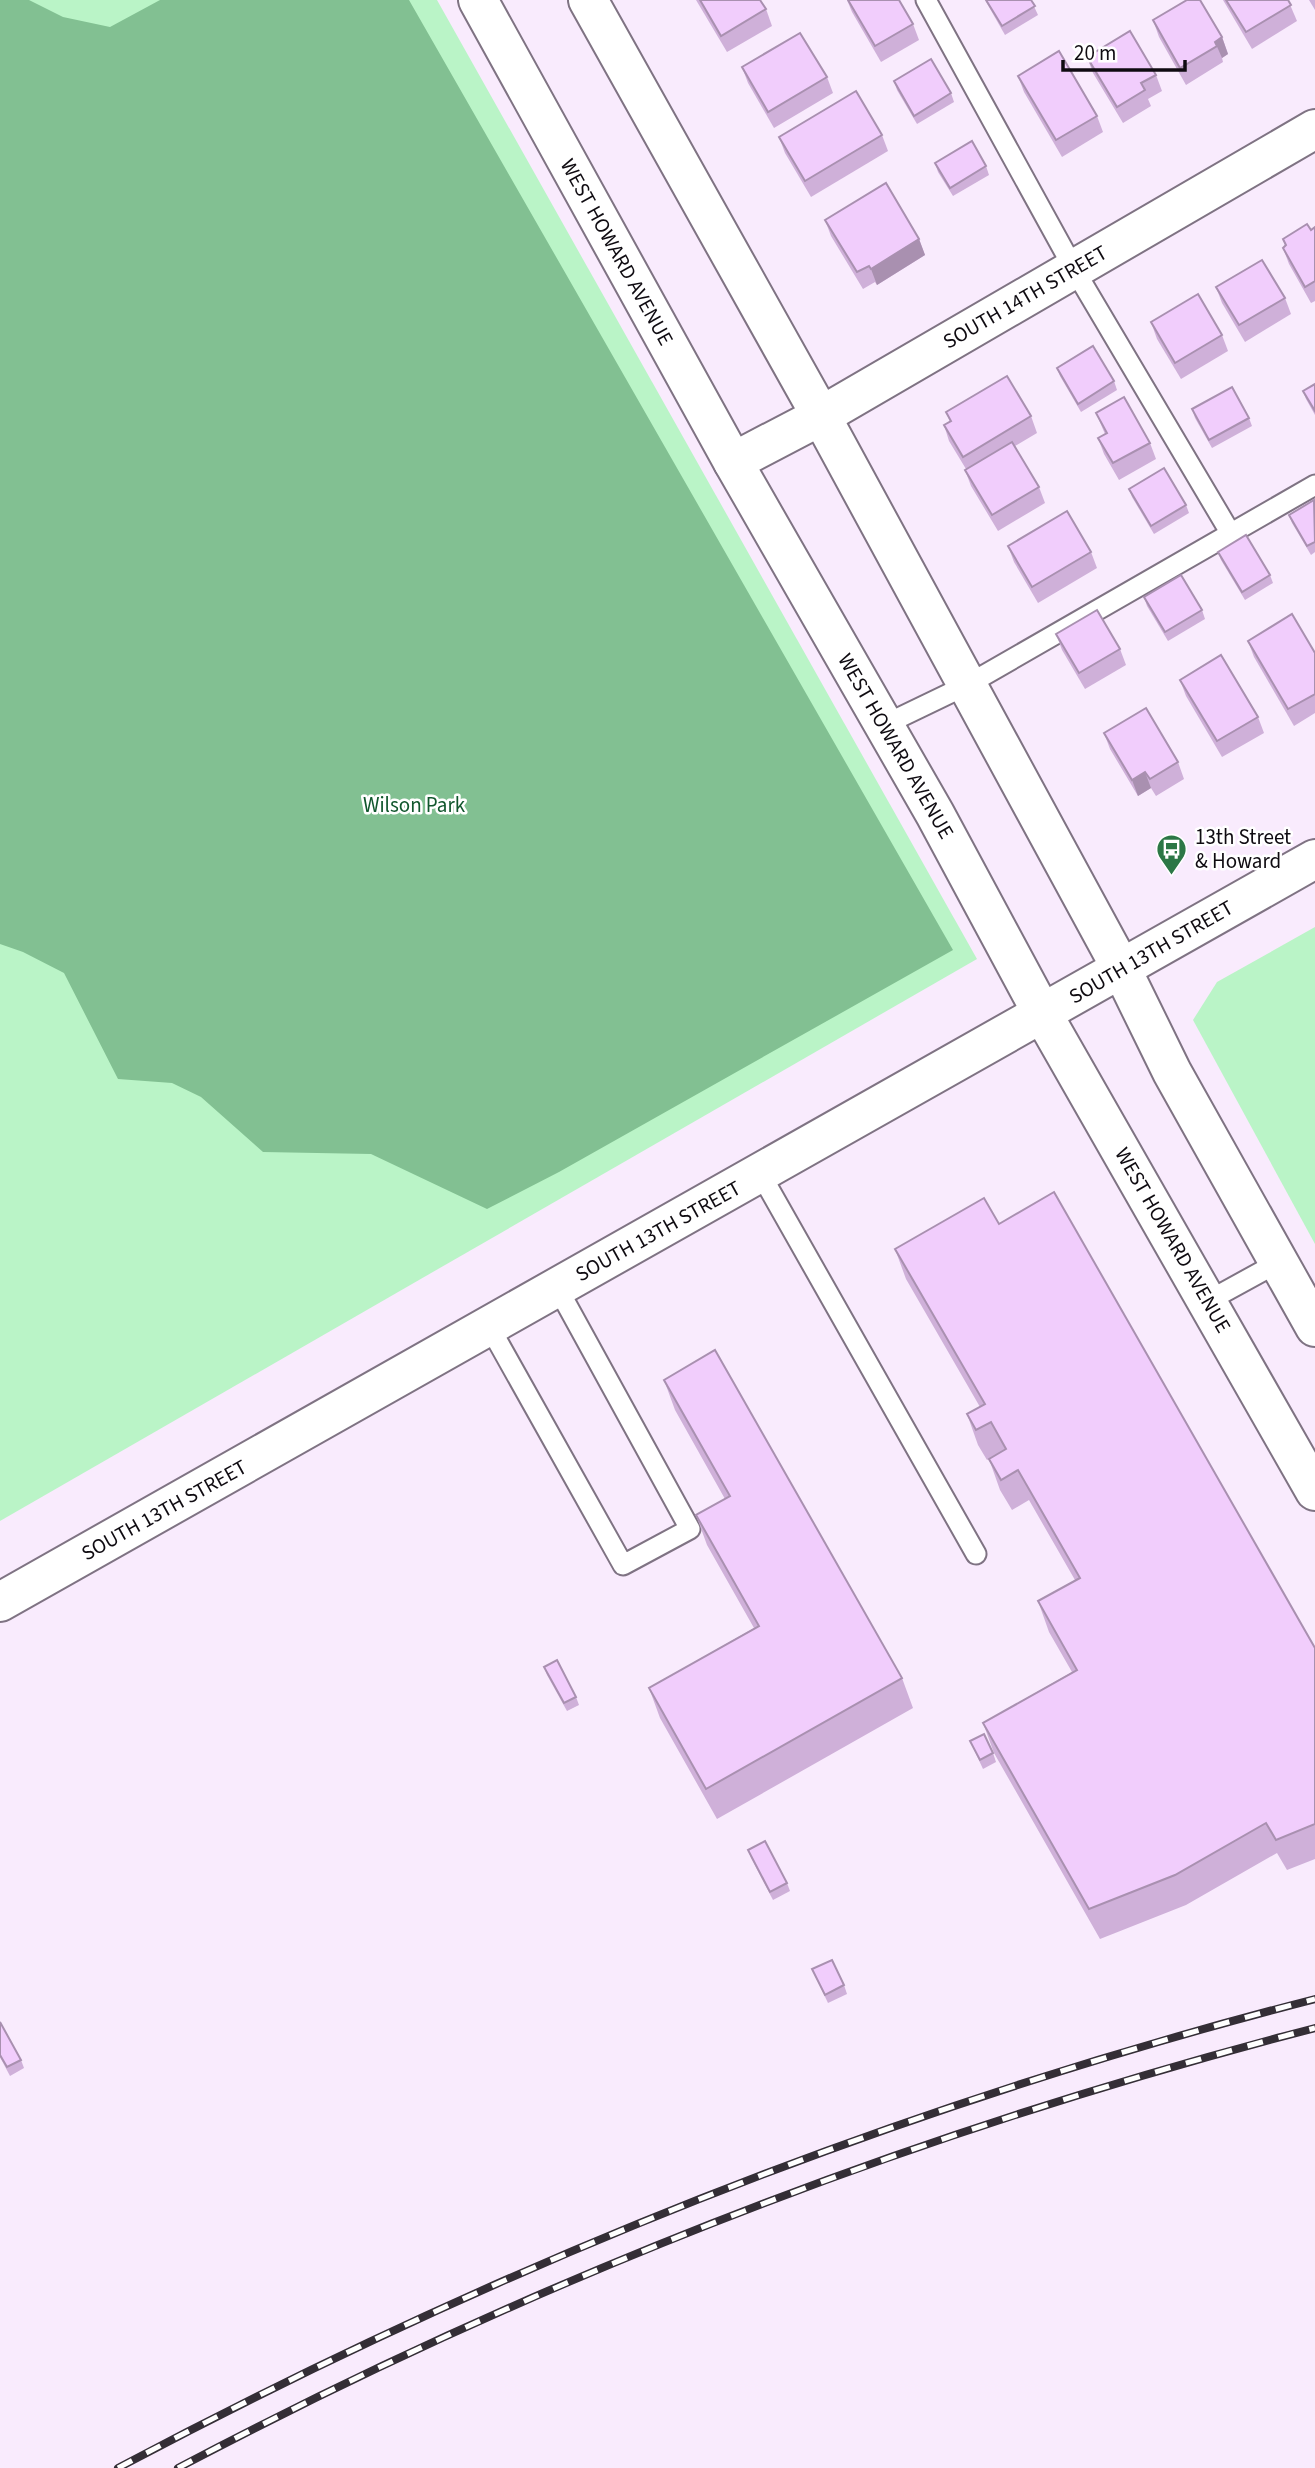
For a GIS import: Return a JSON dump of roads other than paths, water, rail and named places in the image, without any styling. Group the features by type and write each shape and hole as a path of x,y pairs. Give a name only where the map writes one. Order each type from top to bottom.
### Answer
{"main road":[{"name":"WEST HOWARD AVENUE","path":"478,0 733,462 935,814 1042,1013 1315,1491"},
{"path":"588,0 821,416 1121,968 1172,1072 1315,1327"},
{"name":"SOUTH 14TH STREET","path":"733,462 821,416 1315,129"},
{"name":"SOUTH 13TH STREET","path":"0,1602 1315,859"}],"lane":[{"path":"927,0 1074,269 1231,534"},
{"path":"884,725 967,685 1315,485"},
{"path":"760,1173 976,1554"},
{"path":"1208,1301 1279,1262"},
{"path":"489,1326 623,1565 690,1529 557,1287"}],"railway":[{"path":"118,2468 261,2394 407,2325 554,2259 703,2198 853,2141 1005,2089 1159,2042 1315,1999"},
{"path":"178,2468 452,2333 592,2272 734,2215 877,2162 1022,2113 1168,2068 1315,2028"}],"place":[{"name":"13th Street & Howard","path":"1172,876"}],"park label":[{"name":"Wilson Park","path":"414,805"}]}
